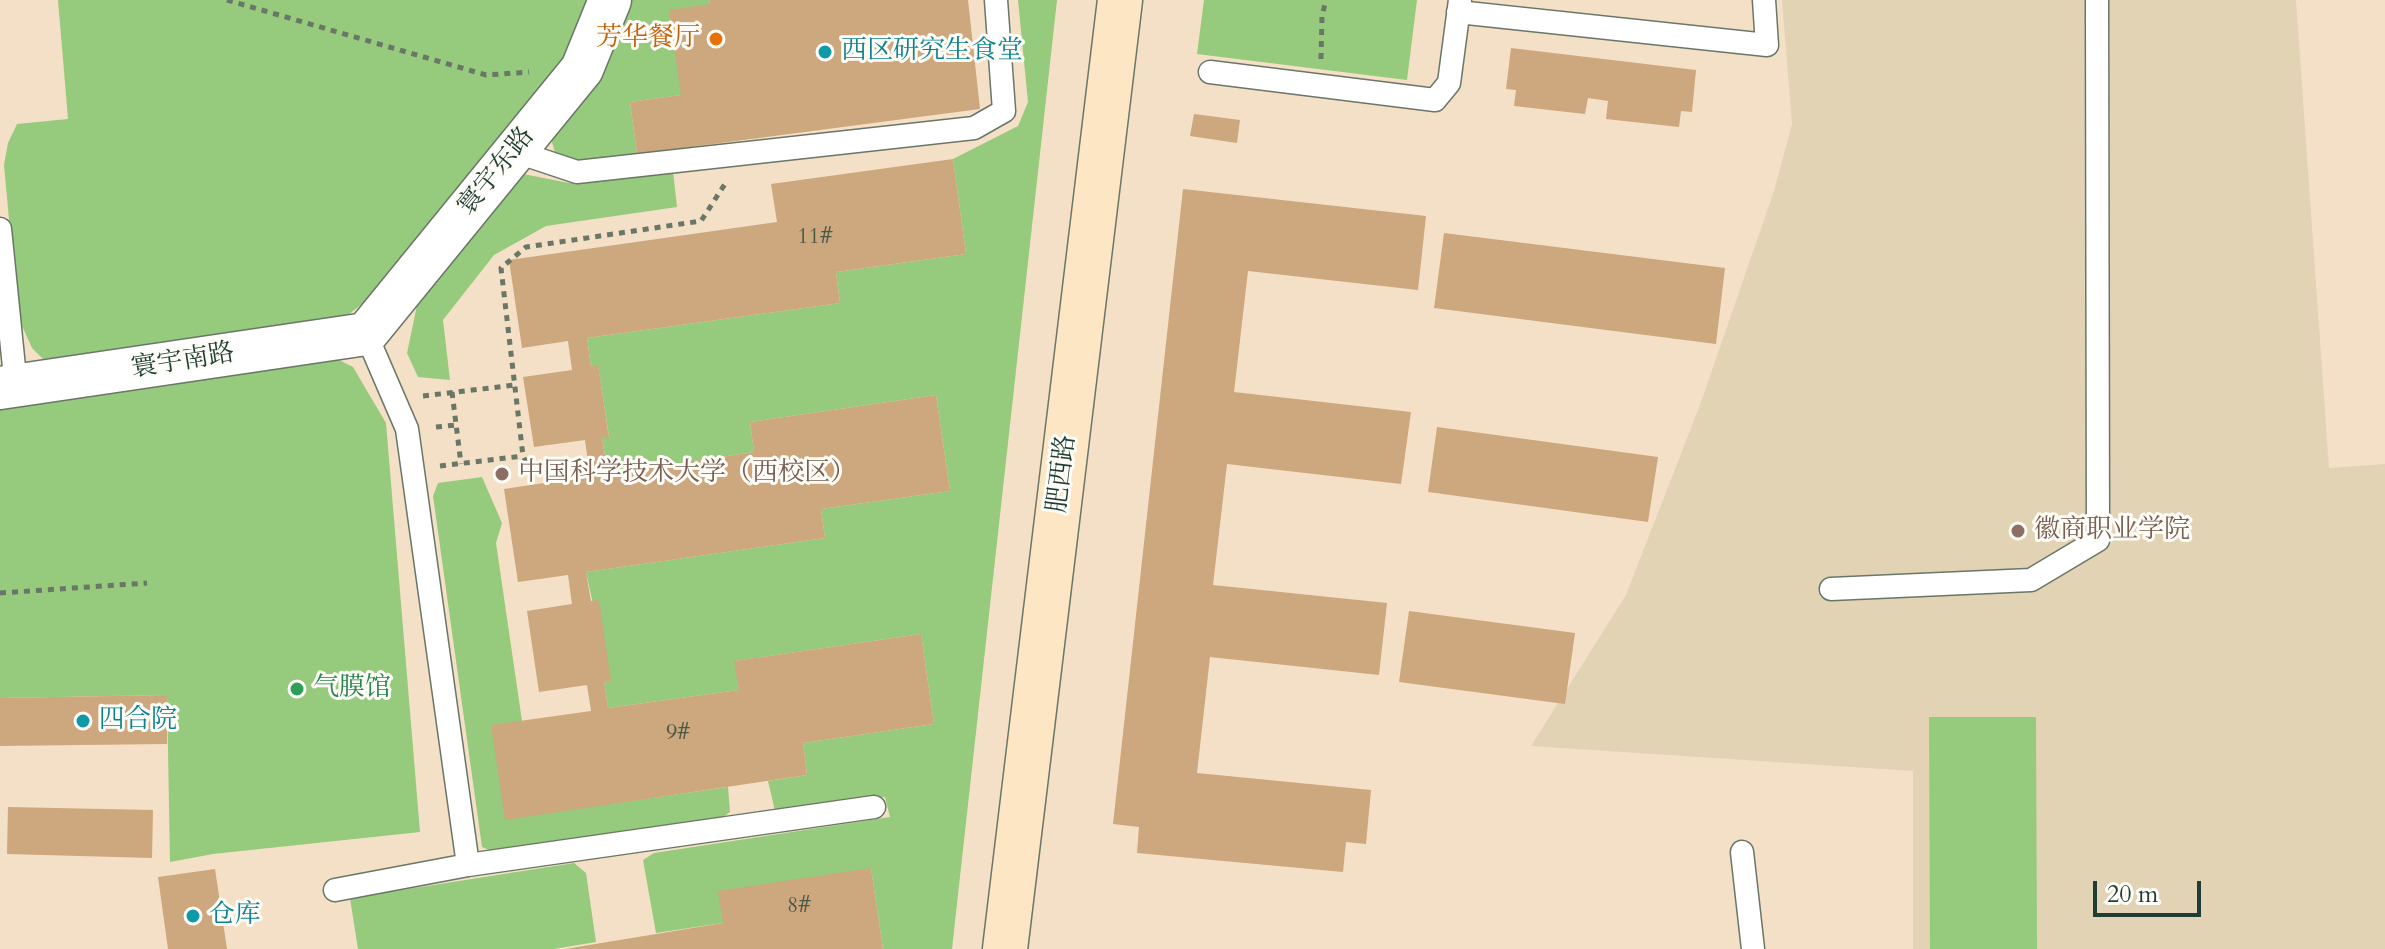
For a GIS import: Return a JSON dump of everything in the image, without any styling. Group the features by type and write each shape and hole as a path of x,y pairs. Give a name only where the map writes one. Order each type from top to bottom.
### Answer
{"main road":[{"name":"肥西路","path":"1005,949 1120,0"}],"street":[{"name":"寰宇东路","path":"366,334 582,69 610,0"},
{"name":"寰宇南路","path":"8,388 366,334"}],"lane":[{"path":"514,151 577,172 974,128 1004,111 996,0"},
{"path":"1210,72 1435,100 1449,83 1459,6 1767,45 1764,0"},
{"path":"1831,589 2031,580 2098,540 2097,0"},
{"path":"0,229 8,388"},
{"path":"366,334 407,429 468,865"},
{"path":"335,890 468,865 874,807"},
{"path":"1742,852 1753,949"}],"path":[{"path":"227,0 486,75 582,69"},
{"path":"1320,86 1322,16 1326,0"},
{"path":"532,474 523,456 501,268 526,247 701,221 724,188 732,156"},
{"path":"395,401 515,385"},
{"path":"452,392 461,464"},
{"path":"411,470 523,456"},
{"path":"0,593 147,583"}],"shaded area":[{"name":"徽商职业学院","path":"1782,0 2296,0 2329,468 2385,464 2385,949 1913,949 1913,771 1531,746 1626,595 1700,405 1774,191 1792,124"}],"green space":[{"path":"58,0 596,0 571,60 374,294 343,319 47,363 32,348 18,317 4,165 8,143 17,124 68,119"},
{"path":"626,0 709,0 681,95 630,102 637,154 572,162 556,156 550,135"},
{"path":"1018,0 1057,0 952,949 883,949 871,868 723,923 656,933 643,860 654,853 890,817 885,797 775,811 768,781 807,775 803,743 934,724 921,634 735,661 739,690 608,708 604,681 610,681 586,572 825,538 821,509 950,491 936,395 750,422 754,452 608,474 602,438 609,436 598,366 591,367 587,338 840,303 836,272 966,254 953,159 1018,126 1028,102"},
{"path":"1204,0 1417,0 1407,80 1197,54"},
{"path":"673,171 677,207 546,226 494,255 443,320 450,380 418,377 407,353 420,291 513,172 569,183"},
{"path":"331,356 353,367 386,423 420,832 213,854 170,862 167,695 0,698 0,401"},
{"path":"482,477 502,523 496,543 522,721 505,819 728,787 730,812 719,820 501,855 482,847 433,496 438,483"},
{"path":"1929,717 2036,717 2037,949 1930,949"},
{"path":"574,863 586,873 596,942 554,949 358,949 350,898"}],"building":[{"name":"西区研究生食堂","path":"709,0 968,0 980,109 637,154 630,102 681,95 669,10 710,4"},
{"path":"1511,48 1696,70 1692,112 1681,111 1679,127 1606,119 1608,101 1588,98 1585,114 1514,106 1516,90 1506,89"},
{"path":"1194,114 1240,120 1237,143 1190,136"},
{"path":"953,159 966,254 836,272 840,303 587,338 591,367 598,365 609,437 602,438 608,474 754,452 750,422 936,395 950,491 821,509 825,538 586,572 591,601 599,600 611,681 604,681 608,708 739,690 734,661 921,634 934,724 803,743 807,775 505,820 491,725 591,711 587,685 539,692 527,611 572,604 568,575 518,582 504,489 590,476 585,440 534,447 523,377 572,370 568,341 522,348 509,260 777,222 771,184"},
{"path":"1183,189 1426,216 1418,290 1248,271 1234,392 1411,412 1401,484 1227,464 1213,585 1387,603 1379,675 1210,657 1197,773 1371,790 1366,844 1346,842 1343,872 1137,853 1139,827 1113,824"},
{"path":"1444,233 1725,268 1716,344 1434,308"},
{"path":"1437,427 1658,457 1648,522 1428,492"},
{"path":"1409,611 1575,633 1565,704 1399,682"},
{"name":"四合院","path":"167,695 167,744 0,746 0,698"},
{"path":"8,807 153,810 152,858 7,854"},
{"path":"871,868 883,949 565,949 723,923 718,891"},
{"name":"仓库","path":"215,869 227,949 168,949 158,877"}],"place":[{"name":"芳华餐厅","path":"716,39"},
{"name":"西区研究生食堂","path":"825,52"},
{"name":"中国科学技术大学（西校区）","path":"502,474"},
{"name":"徽商职业学院","path":"2018,531"},
{"name":"气膜馆","path":"297,689"},
{"name":"四合院","path":"83,721"},
{"name":"仓库","path":"193,916"}]}
